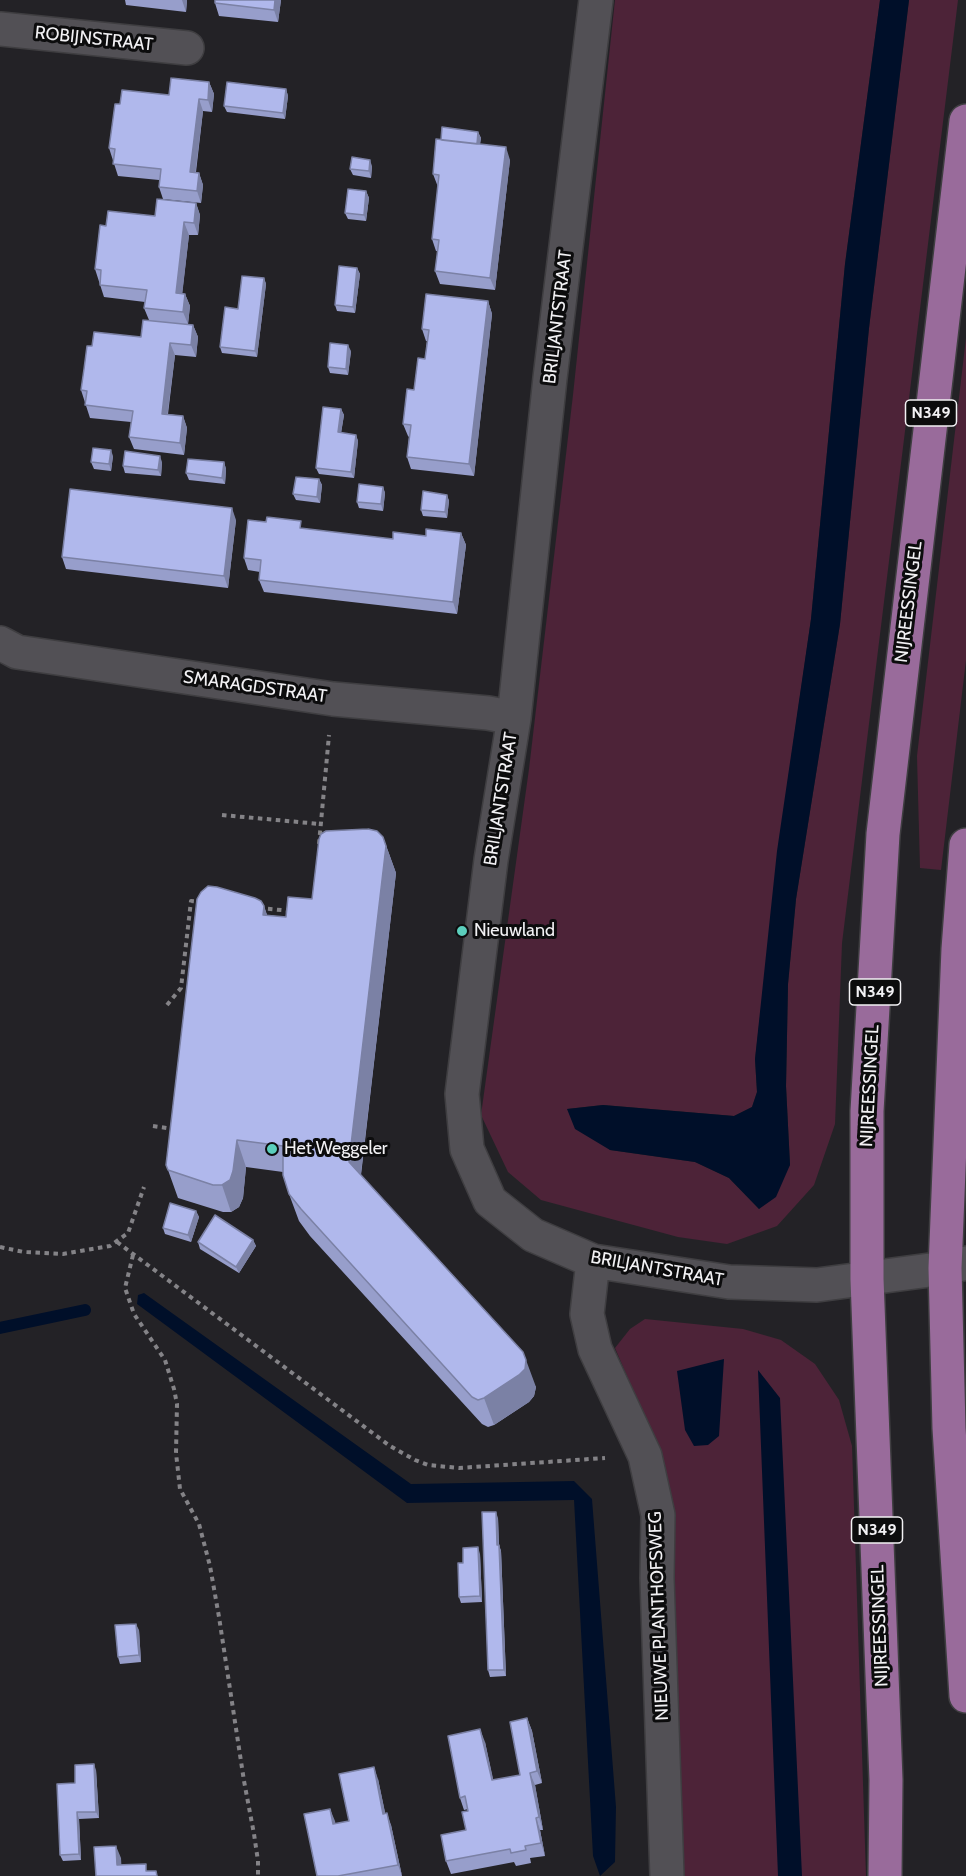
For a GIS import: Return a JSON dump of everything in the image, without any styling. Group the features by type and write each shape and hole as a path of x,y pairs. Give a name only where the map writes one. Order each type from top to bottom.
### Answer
{"main road":[{"name":"NIJREESSINGEL","path":"885,1876 886,1780 867,1280 867,1111 883,834 966,121"},
{"path":"966,844 958,949 955,1265 949,1428 966,1696"}],"street":[{"name":"BRILJANTSTRAAT","path":"596,0 549,390 514,718 491,860 462,1094 467,1149 490,1201 533,1235 593,1261 729,1282 818,1286 955,1265"},
{"name":"ROBIJNSTRAAT","path":"0,30 187,48"},
{"name":"SMARAGDSTRAAT","path":"0,643 17,652 333,699 488,713 514,718"},
{"name":"NIEUWE PLANTHOFSWEG","path":"593,1261 587,1314 595,1349 645,1456 658,1515 657,1578 667,1876"}],"path":[{"path":"318,847 333,699"},
{"path":"222,815 320,824"},
{"path":"166,1005 181,988 192,901 203,902"},
{"path":"249,907 301,912"},
{"path":"153,1126 183,1130"},
{"path":"0,1247 24,1252 63,1254 110,1246 128,1233 144,1187"},
{"path":"117,1242 390,1446 415,1460 428,1465 459,1468 645,1456"},
{"path":"133,1255 125,1288 134,1314 165,1360 177,1404 176,1454 180,1489 200,1524 210,1566 254,1834 258,1876"}],"shaded area":[{"path":"615,0 880,0 845,264 811,619 788,780 755,1059 757,1092 752,1107 734,1116 603,1105 567,1109 610,1150 695,1162 729,1178 759,1209 790,1165 786,1086 788,984 796,899 840,624 869,328 909,0 958,0 842,943 835,1124 814,1185 777,1226 727,1244 678,1237 541,1200 508,1172 481,1115 529,769 573,395"},
{"path":"966,338 966,660 941,870 920,868 917,756"},
{"path":"645,1319 743,1329 781,1340 815,1364 839,1400 852,1446 866,1876 682,1876 671,1495 615,1348 630,1329"}],"water":[{"path":"880,0 909,0 869,328 840,624 796,899 788,984 786,1086 790,1165 776,1197 759,1209 729,1178 695,1162 610,1150 575,1129 567,1109 603,1105 734,1116 752,1107 757,1092 755,1059 777,851 811,619 845,264"},
{"path":"144,1293 411,1484 574,1481 592,1499 616,1807 615,1862 600,1876 593,1856 574,1500 407,1503 137,1304 138,1295"},
{"path":"724,1359 719,1436 708,1445 694,1446 685,1430 677,1371"},
{"path":"758,1370 780,1398 802,1876 778,1876"}],"building":[{"path":"215,0 275,0 274,10 215,3"},
{"path":"171,78 209,82 208,100 199,99 190,172 199,173 197,191 159,187 161,169 113,164 115,149 109,148 115,104 120,104 122,90 169,95"},
{"path":"227,82 286,89 283,113 224,106"},
{"path":"442,127 478,132 477,144 441,140"},
{"path":"436,139 506,147 490,278 435,271 439,240 432,239 439,175 433,174"},
{"path":"352,157 370,160 369,171 350,169"},
{"path":"348,189 366,191 364,215 345,213"},
{"path":"157,199 196,203 194,223 184,222 176,293 185,294 183,312 144,308 147,290 100,285 101,270 95,269 100,225 106,226 108,211 155,216"},
{"path":"339,266 357,268 353,307 335,305"},
{"path":"242,276 264,278 255,351 220,347 225,307 238,309"},
{"path":"426,294 488,301 469,464 407,457 411,425 403,424 407,389 414,390 418,358 425,359 429,330 422,329"},
{"path":"143,320 193,325 191,345 170,343 162,414 183,416 180,443 129,437 133,411 85,405 87,391 81,390 87,346 92,346 94,332 141,337"},
{"path":"330,343 348,345 346,369 328,367"},
{"path":"323,407 341,409 338,432 356,435 351,472 316,468"},
{"path":"93,448 111,450 109,464 91,462"},
{"path":"125,451 160,456 158,470 123,466"},
{"path":"188,459 224,462 222,478 186,473"},
{"path":"296,477 319,479 317,497 293,494"},
{"path":"359,484 383,487 381,504 357,502"},
{"path":"70,489 232,508 224,576 62,557"},
{"path":"423,491 447,495 445,512 421,510"},
{"path":"267,517 301,521 300,528 393,539 393,532 426,536 426,529 461,533 453,602 259,580 261,560 244,558 248,520 266,522"},
{"name":"Het Weggeler","path":"368,829 377,831 383,837 386,846 349,1162 523,1352 526,1360 525,1369 478,1400 472,1397 289,1194 283,1175 283,1146 237,1140 230,1180 222,1185 213,1185 168,1170 166,1165 197,899 201,892 208,886 217,887 255,898 264,906 263,915 286,917 288,897 312,899 321,834 326,831"},
{"path":"170,1203 196,1211 188,1235 163,1228"},
{"path":"215,1215 253,1240 236,1267 198,1242"},
{"path":"482,1512 496,1512 504,1670 488,1670"},
{"path":"478,1547 480,1596 459,1597 458,1563 463,1563 463,1548"},
{"path":"136,1624 139,1655 118,1657 115,1625"},
{"path":"527,1718 537,1771 530,1773 539,1817 536,1818 541,1843 525,1846 526,1850 511,1853 510,1849 446,1861 441,1835 466,1830 462,1812 468,1811 465,1796 460,1798 448,1736 480,1729 492,1780 520,1775 510,1722"},
{"path":"94,1764 96,1812 77,1812 79,1854 60,1855 57,1784 75,1783 75,1765"},
{"path":"374,1767 383,1814 387,1813 398,1865 338,1876 317,1876 304,1814 330,1809 333,1824 349,1821 339,1774"},
{"path":"116,1846 117,1865 146,1864 146,1871 156,1871 157,1876 96,1876 94,1847"}],"waterway":[{"path":"0,1328 85,1310"}],"place":[{"name":"Nieuwland","path":"462,931"},
{"name":"Het Weggeler","path":"272,1149"}]}
